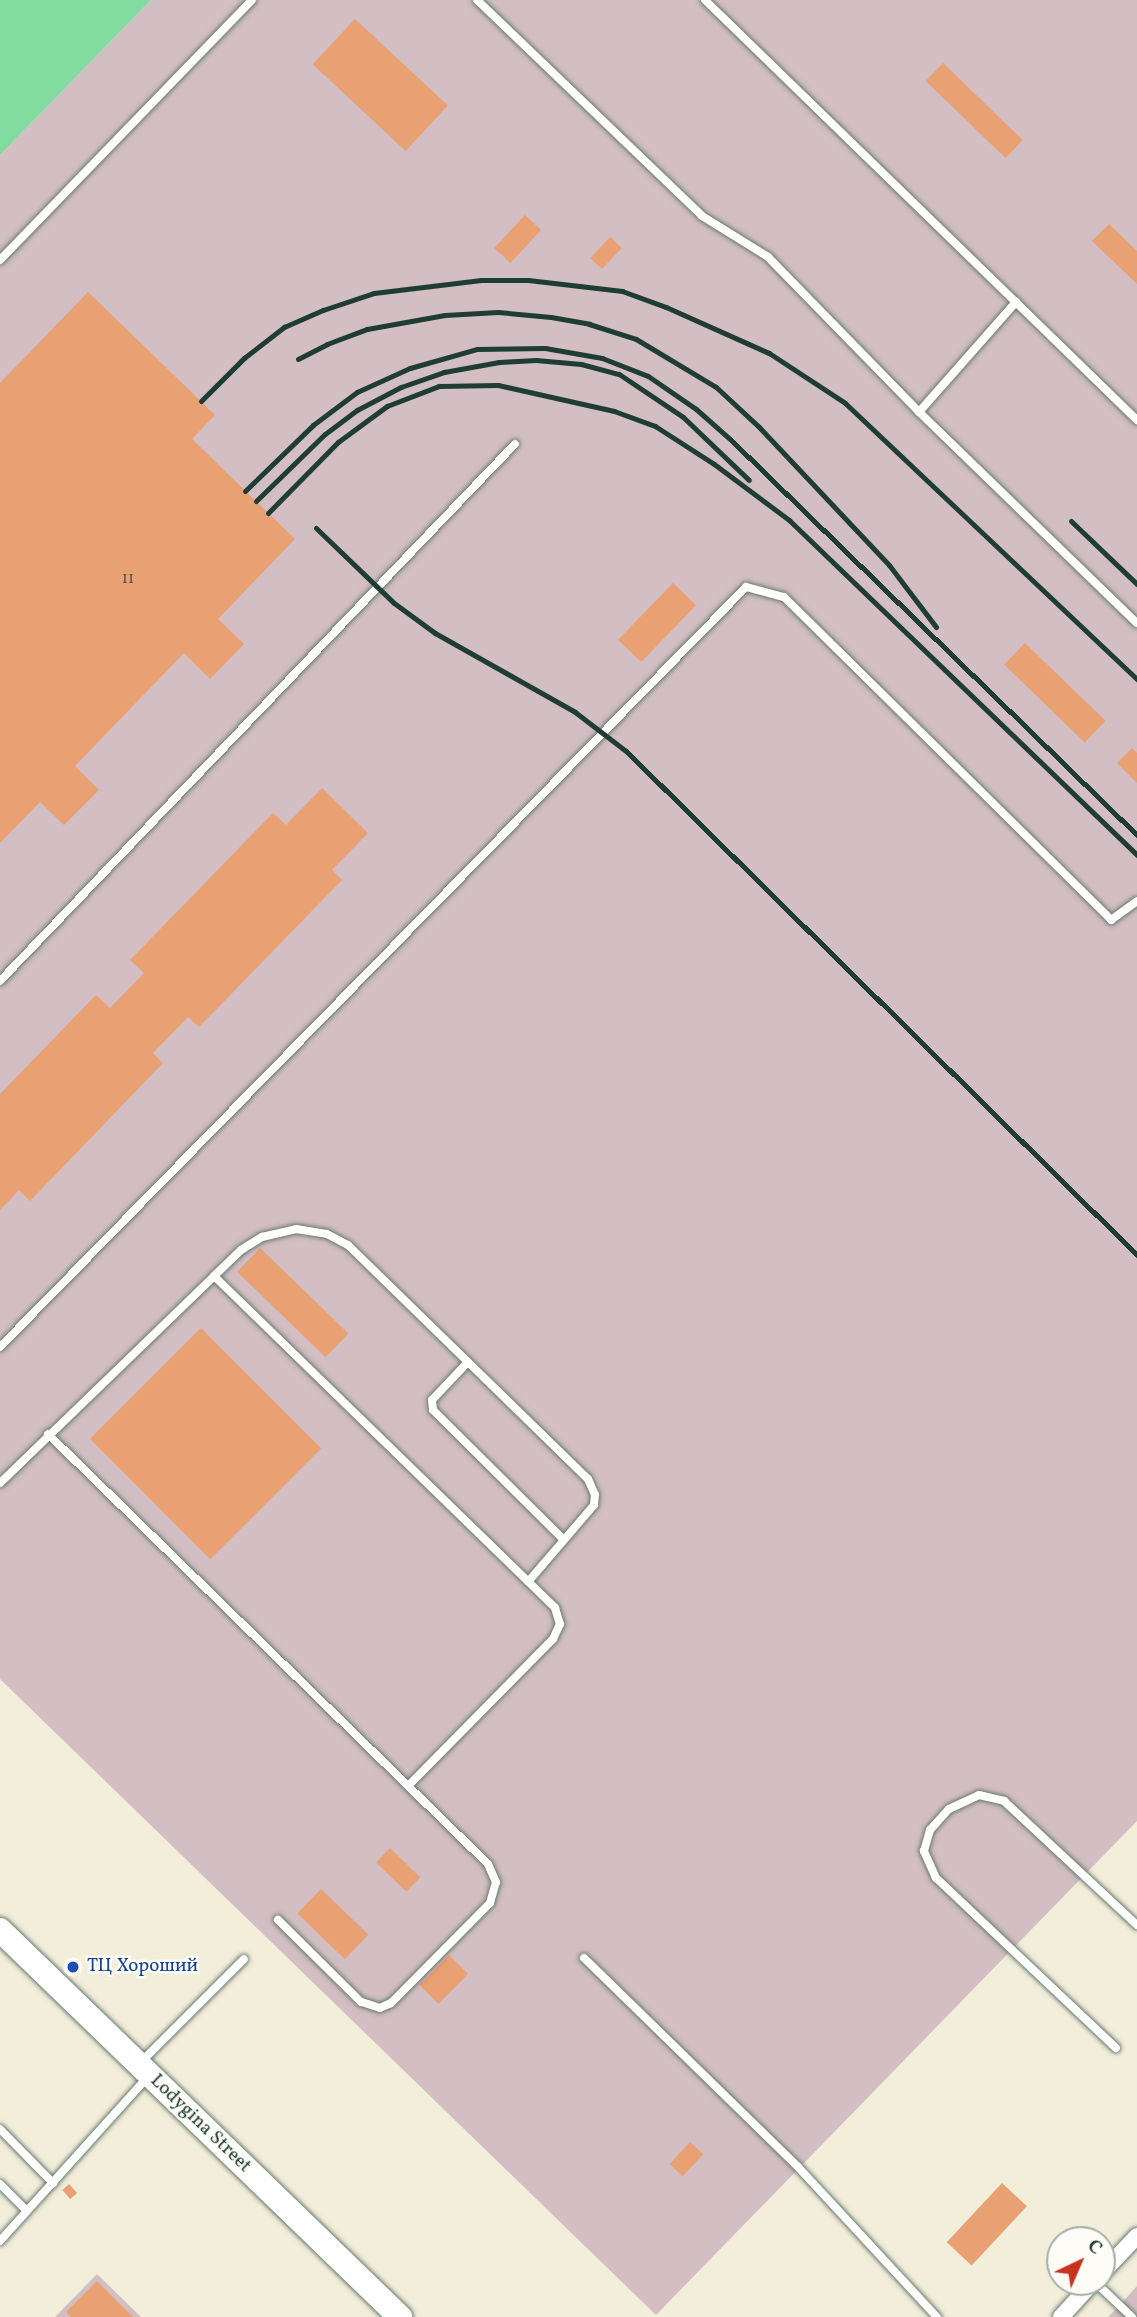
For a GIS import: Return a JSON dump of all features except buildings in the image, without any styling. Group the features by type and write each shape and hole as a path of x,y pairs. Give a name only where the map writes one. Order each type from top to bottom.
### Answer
{"main road":[{"name":"Lodygina Street","path":"0,1930 400,2317"}],"street":[{"path":"1116,2258 1137,2236"},
{"path":"1061,2317 1081,2296"}],"lane":[{"path":"0,260 252,0"},
{"path":"477,0 702,216 768,257 919,412 1137,623"},
{"path":"705,0 1137,420"},
{"path":"919,412 1016,302"},
{"path":"0,981 515,444"},
{"path":"0,1348 746,587 784,597 1111,920 1137,901"},
{"path":"0,1483 241,1250 262,1237 296,1229 327,1234 348,1245 588,1479 596,1495 594,1505 528,1582"},
{"path":"214,1276 555,1608 560,1624 553,1639 408,1786"},
{"path":"468,1362 432,1400 433,1410 563,1539"},
{"path":"48,1434 488,1864 496,1882 490,1903 391,2003 380,2008 361,2003 278,1920"},
{"path":"1116,2048 936,1878 924,1851 930,1830 949,1809 979,1795 1004,1801 1137,1925"},
{"path":"584,1958 798,2167 937,2317"},
{"path":"0,2241 96,2135 144,2070 244,1959"},
{"path":"0,2129 52,2183"},
{"path":"0,2184 27,2211"},
{"path":"1109,2296 1132,2317"}],"shaded area":[{"path":"151,0 1137,0 1137,1821 656,2315 0,1679 0,155"},
{"path":"97,2274 141,2317 55,2317"},
{"path":"1137,2286 1137,2317 1108,2317 1120,2305"}],"green space":[{"path":"0,0 151,0 0,155"}],"railway":[{"path":"201,401 244,358 284,327 323,310 374,293 481,280 528,280 622,291 666,307 769,353 845,403 1137,679"},
{"path":"298,359 327,344 367,329 445,315 498,312 551,317 589,324 636,339 716,387 759,427 889,565 936,627"},
{"path":"245,491 313,425 357,392 410,368 477,349 545,348 602,358 648,376 696,409 730,439 1137,835"},
{"path":"256,501 325,434 357,410 401,387 444,372 499,362 536,360 581,364 619,374 683,417 749,480"},
{"path":"268,513 338,442 387,406 439,386 498,385 614,411 655,426 714,464 789,520 1137,855"},
{"path":"1071,521 1137,584"},
{"path":"316,528 394,603 435,633 575,712 626,751 1137,1255"}],"place":[{"name":"ТЦ Хороший","path":"73,1967"}]}
